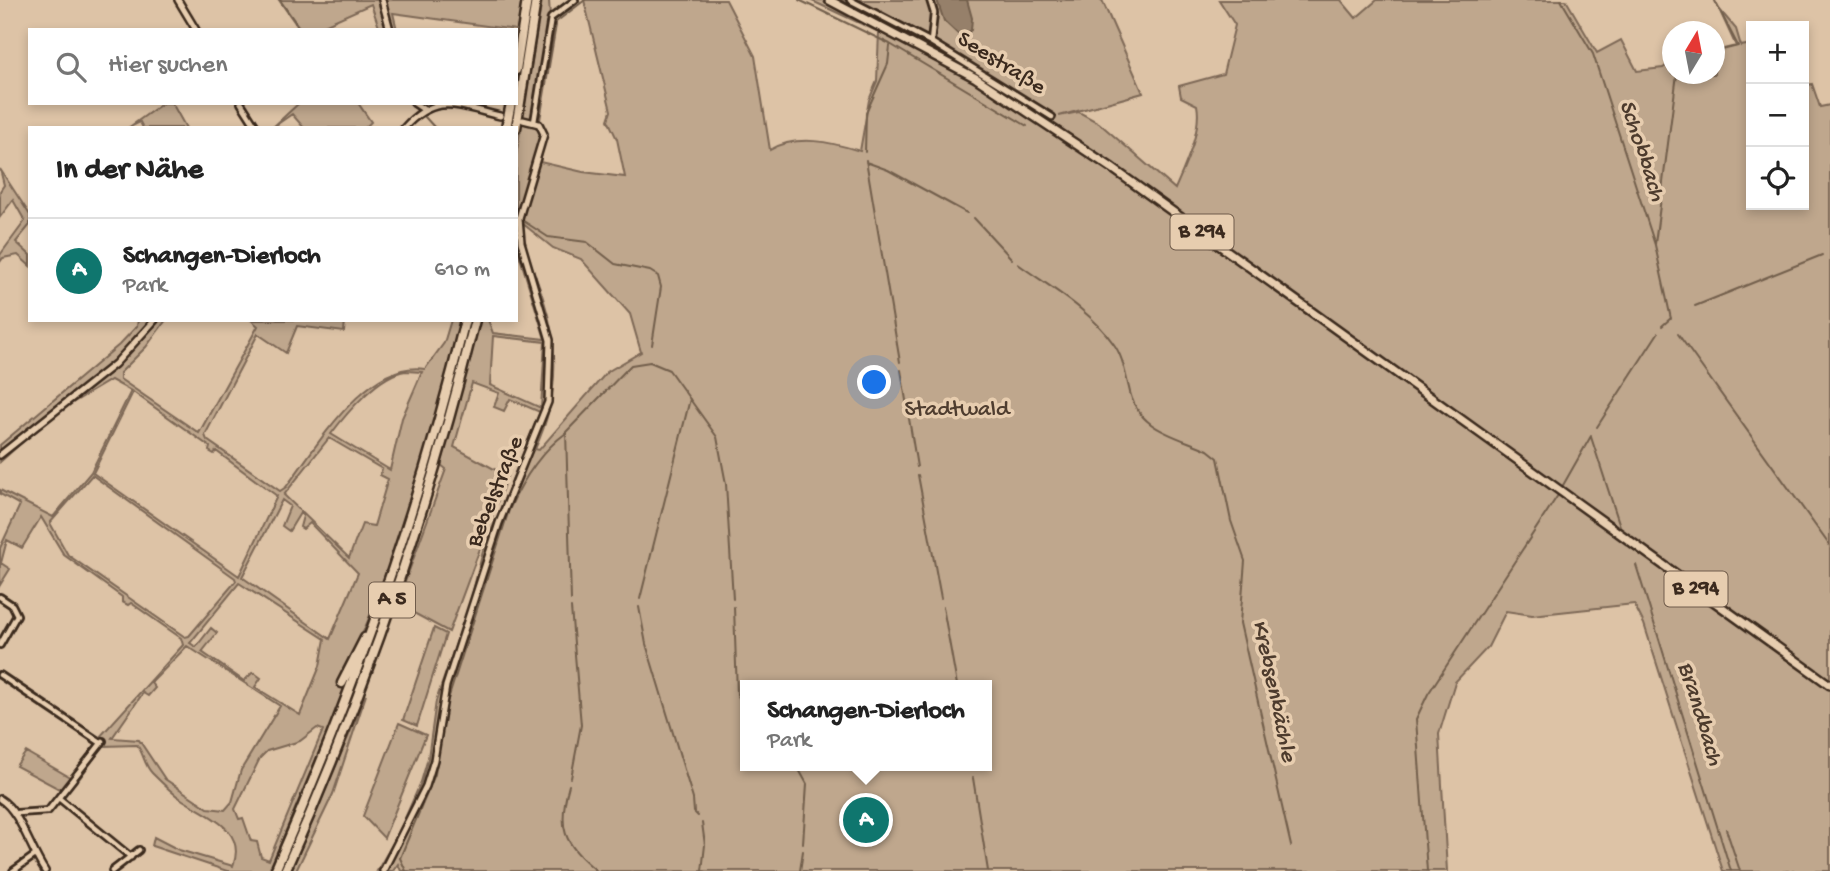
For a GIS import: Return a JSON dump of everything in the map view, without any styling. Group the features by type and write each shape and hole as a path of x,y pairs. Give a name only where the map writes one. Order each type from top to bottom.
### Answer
{"highway":[{"path":"518,57 527,0"},
{"path":"516,126 536,0"},
{"path":"506,126 511,105"},
{"name":"A 5","path":"275,871 330,742 373,627 424,473 464,322"},
{"name":"A 5","path":"285,871 338,748 385,621 433,475 474,322"},
{"path":"342,682 373,627"}],"main road":[{"name":"B 294","path":"828,0 976,78 1090,153 1830,685"}],"street":[{"path":"178,0 195,28"},
{"path":"382,0 389,28"},
{"path":"523,120 534,122 551,18 575,0"},
{"name":"Seestraße","path":"850,0 931,41 1052,117"},
{"name":"Seestraße","path":"930,0 934,13 931,41"},
{"path":"243,105 256,126"},
{"path":"414,105 416,113"},
{"path":"417,105 423,109"},
{"path":"406,126 416,113 442,105 500,116"},
{"name":"Bebelstraße","path":"383,871 426,786 434,760 446,687 499,523 548,402 551,340 519,232 521,210 543,139 542,128 534,122"},
{"path":"0,455 115,364 153,322"},
{"path":"0,597 12,605 17,615 0,645"},
{"path":"0,675 102,742 60,799 39,814 17,813"},
{"path":"0,799 17,813 34,856 45,871"},
{"path":"60,799 131,857"},
{"path":"112,871 139,850"},
{"path":"13,871 34,856"}],"green space":[{"path":"279,0 522,0 517,28 393,13 397,28 379,28 371,4 317,28 299,28"},
{"name":"Stadtwald","path":"542,0 549,0 550,17 556,25 540,120 546,135 540,162 583,172 625,177 617,139 608,120 611,111 584,0 726,0 755,56 770,150 791,142 814,141 860,151 869,100 877,81 879,32 810,0 1102,0 1143,93 1059,116 1079,112 1099,123 1175,189 1192,148 1198,115 1197,105 1181,97 1179,86 1223,74 1235,25 1219,0 1341,0 1356,18 1377,0 1566,0 1597,53 1621,40 1637,71 1662,68 1662,84 1725,84 1725,49 1736,46 1719,9 1736,29 1741,46 1746,45 1746,210 1809,210 1809,85 1812,84 1820,107 1830,105 1830,871 1723,871 1644,624 1634,604 1532,615 1506,611 1488,647 1455,682 1439,734 1447,871 401,871 398,864 393,871 377,871 398,834 421,782 428,758 436,701 470,603 483,551 540,412 510,399 504,411 494,407 499,393 472,383 454,447 507,476 449,632 397,604 446,469 441,465 479,322 489,322 493,333 545,339 518,251 518,144","holes":["522,223 553,248 581,259 630,314 641,352 607,372 539,450 535,449 552,395 554,357 549,320 527,253","493,336 545,342 541,408 490,385"]},
{"path":"160,105 173,105 185,126 142,126 140,122 131,126"},
{"path":"297,105 359,105 371,122 367,126 302,126 292,114 274,126"},
{"path":"0,169 28,212 28,227 16,242 28,253 28,264 18,255 3,258 0,262 0,255 25,221 13,200 0,217 0,191 4,185"},
{"path":"138,322 165,322 146,347 120,373 120,379 199,433 258,326 253,322 345,322 344,332 297,326 286,353 258,334 205,435 207,440 280,491 286,487 328,430 363,392 383,378 404,370 425,369 444,343 450,322 459,322 395,550 361,638 341,681 345,690 269,871 227,871 152,846 154,837 179,850 233,866 236,853 229,832 162,783 149,770 137,745 103,746 79,779 75,776 96,746 95,742 7,682 99,738 183,645 181,638 131,603 128,605 122,602 122,597 64,555 41,517 22,548 7,540 1,563 10,569 0,585 0,548 20,505 0,494 0,490 53,517 91,472 131,391 111,380 54,414 0,462 0,445 119,345","holes":["406,371 422,372 402,418 390,470 331,434 364,396 385,379","133,392 210,447 209,451 214,454 216,451 277,496 239,576 93,473","329,438 382,469 380,475 388,479 374,526 362,524 349,558 284,495","92,475 236,581 189,636 185,637 68,555 50,523","282,500 290,506 282,526 289,531 300,513 303,516 300,527 303,529 310,523 358,573 330,639 242,577","239,583 325,639 320,666 300,715 255,687 261,678 253,672 244,681 202,652 217,633 211,628 196,647 190,643","187,646 280,706 241,770 232,802 225,810 208,808 165,779 139,740 112,738 143,693 148,696 155,688 151,683","317,728 323,730 269,860 261,857 257,842 251,841 243,818 239,819 235,809 260,758 267,751 300,741"]},
{"path":"434,628 446,634 417,726 403,720"},
{"path":"366,695 333,794 296,871 291,871"},
{"path":"399,723 426,735 384,838 363,816"},
{"path":"26,752 73,779 63,791 16,766"}],"shaded area":[{"path":"937,0 967,0 972,18 971,30 962,38 944,21"}],"waterway":[{"path":"280,0 300,28"},
{"path":"540,115 556,22 585,0"},
{"path":"799,0 890,44 1027,126"},
{"name":"Schobbach","path":"1561,0 1593,54 1655,245 1671,319"},
{"path":"1715,1 1738,46 1725,49"},
{"path":"865,152 866,113 888,64 890,46"},
{"path":"1655,244 1676,84"},
{"path":"424,116 433,126"},
{"path":"866,160 900,362"},
{"name":"Krebsenbächle","path":"866,162 888,170 967,213"},
{"name":"Krebsenbächle","path":"974,218 1012,259"},
{"path":"525,222 548,237 587,242 615,264 650,271 658,276 661,287 652,345"},
{"path":"1695,306 1822,255"},
{"name":"Krebsenbächle","path":"1018,264 1069,300 1093,320 1113,343 1119,353 1133,402 1149,422 1170,435 1208,450 1218,458 1231,521 1245,561 1240,623 1291,846"},
{"name":"Brandbach","path":"1662,326 1671,318"},
{"name":"Brandbach","path":"1597,427 1658,333"},
{"name":"Schobbach","path":"1678,334 1830,546"},
{"path":"571,600 566,432 631,365 650,362 669,370 717,437 726,484 733,599"},
{"path":"901,370 917,467"},
{"path":"640,599 690,399"},
{"path":"444,712 509,510 533,468 548,449 566,433"},
{"path":"1562,487 1591,436"},
{"name":"Brandbach","path":"1591,437 1620,526"},
{"path":"918,475 941,598"},
{"path":"1427,871 1416,719 1428,694 1560,492"},
{"name":"Brandbach","path":"1636,565 1731,871"},
{"path":"639,607 646,644 693,799 694,812 698,816"},
{"path":"734,607 737,694 740,699"},
{"path":"943,607 956,680"},
{"path":"571,608 581,725 571,778"},
{"path":"406,871 400,858 435,774 443,724"},
{"path":"800,771 807,784 803,843"},
{"path":"973,778 988,871"},
{"path":"569,785 564,813 566,834 577,852 597,871"},
{"path":"702,823 705,845 702,871"},
{"path":"1726,829 1740,871"},
{"path":"800,871 803,851"}],"place":[{"name":"Schangen-Dierloch","path":"866,820"}]}
